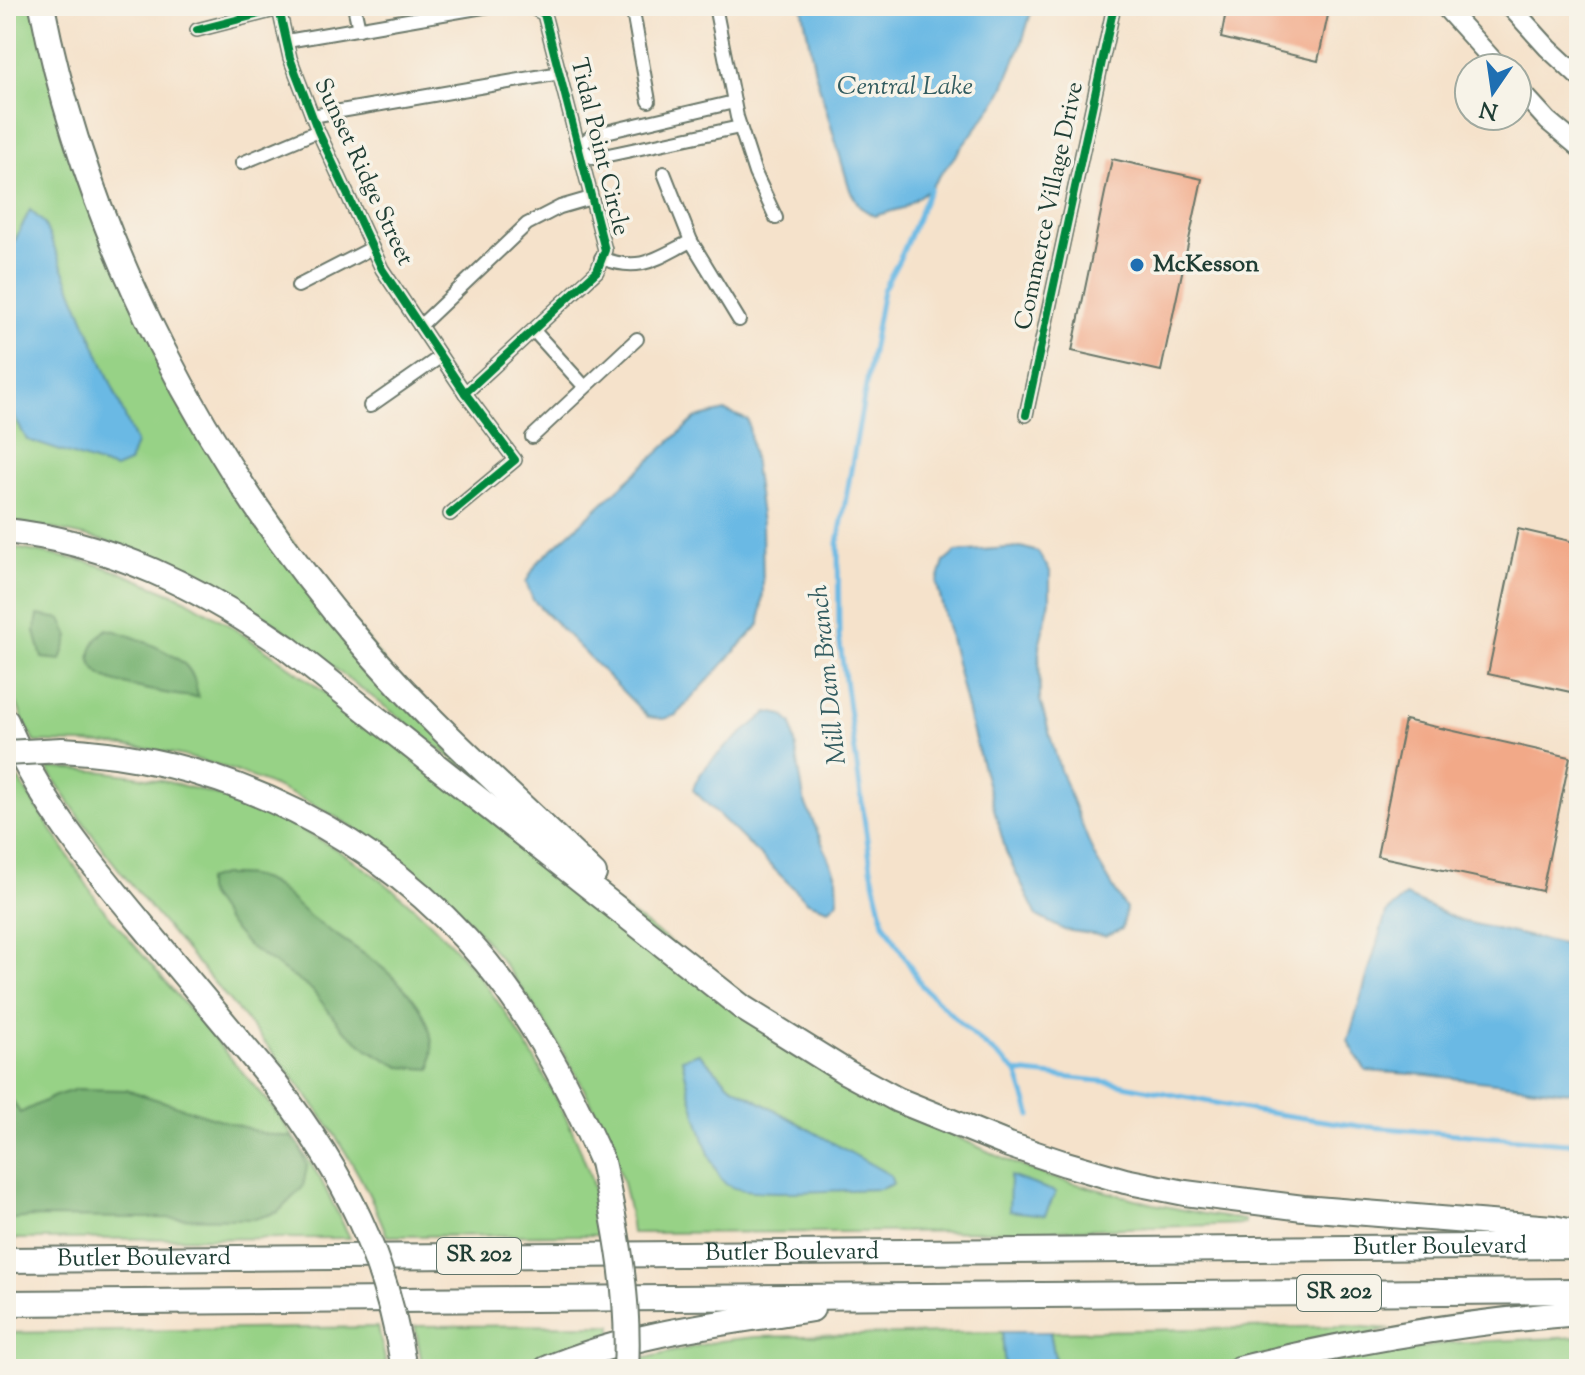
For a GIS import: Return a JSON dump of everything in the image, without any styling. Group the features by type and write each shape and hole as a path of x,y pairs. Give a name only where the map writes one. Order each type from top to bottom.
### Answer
{"highway":[{"path":"42,6 55,67 88,172 130,280 174,370 246,490 329,605 402,689 696,973"},
{"path":"6,531 99,550 142,565 180,582 248,621 298,657 696,973 794,1041 898,1100 1009,1145 1125,1181 1244,1202 1537,1226 1579,1233"},
{"path":"6,721 30,776 64,827 98,873 276,1085 332,1163 362,1221 384,1280 404,1369"},
{"path":"6,753 62,750 114,754 187,769 258,793 321,824 380,863 409,885 465,939 531,1025 578,1106 602,1162 622,1261 627,1328 626,1369"},
{"name":"Butler Boulevard","path":"6,1260 1579,1246"},
{"name":"Butler Boulevard","path":"6,1303 1579,1291"},
{"path":"546,1369 578,1356 647,1338 891,1296"},
{"path":"1239,1369 1385,1337 1502,1320 1579,1313"}],"main road":[{"path":"1444,6 1486,52"},
{"path":"1510,6 1579,77"},
{"path":"1533,105 1579,147"}],"street":[{"path":"354,6 359,29"},
{"path":"287,41 489,6"},
{"path":"632,6 649,101"},
{"path":"715,6 740,127 755,173 776,218"},
{"name":"Commerce Village Drive","path":"1026,415 1114,6"},
{"name":"Tidal Point Circle","path":"465,393 597,271 605,250 544,14 536,7"},
{"name":"Sunset Ridge Street","path":"197,30 279,9 290,58 312,116 382,269 465,393 515,460 450,514"},
{"path":"312,116 560,73"},
{"path":"734,102 593,135 578,147 594,158 740,127"},
{"path":"242,163 318,131"},
{"path":"664,173 691,241 739,320"},
{"path":"420,326 527,224 560,207 591,198"},
{"path":"601,258 623,266 646,264 691,241"},
{"path":"298,286 372,248"},
{"path":"534,331 584,386"},
{"path":"532,437 637,339"},
{"path":"370,406 440,357"}],"green space":[{"path":"10,6 35,6 185,401 468,771 285,631 212,583 170,563 125,547 6,520 6,49","holes":["30,211 44,223 88,332 12,413 10,315 13,244"]},
{"path":"6,546 89,562 185,599 282,661 433,773 920,1120 1050,1177 1154,1204 1244,1220 1245,1224 1036,1231 632,1233 623,1182 615,1158 596,1112 572,1067 504,963 473,925 439,891 376,842 342,821 307,801 233,770 155,750 35,742 23,720 6,673","holes":["699,1053 730,1085 804,1126 893,1184 880,1189 752,1191 728,1185 682,1060"]},
{"path":"38,615 61,619 69,636 61,660 42,658 35,632"},
{"path":"107,629 150,644 181,661 192,674 198,697 163,693 101,675 92,663 91,651"},
{"path":"47,768 126,775 200,790 270,815 335,848 394,891 448,941 497,1000 539,1067 580,1148 604,1235 387,1236 359,1175 304,1091 114,863"},
{"path":"6,769 12,769 100,905 279,1115 320,1178 350,1238 6,1239"},
{"path":"222,875 249,876 271,883 313,919 389,973 403,986 424,1015 432,1042 431,1069 400,1067 369,1050 343,1029 312,990 247,945 206,891 206,880"},
{"path":"6,1089 20,1113 77,1089 127,1090 265,1134 291,1137 299,1144 307,1166 303,1187 278,1212 254,1219 33,1217 6,1220"},
{"path":"612,1325 612,1339 521,1369 423,1369 415,1326"},
{"path":"1349,1326 1391,1329 1227,1369 1057,1369 1050,1332"},
{"path":"378,1327 387,1369 6,1369 6,1333"},
{"path":"1002,1332 1005,1369 641,1369 641,1359 719,1341 755,1337"},
{"path":"1579,1337 1579,1368 1299,1369 1448,1343"}],"water":[{"name":"Central Lake","path":"802,6 1033,6 1021,46 999,98 930,188 903,208 874,216 860,207 850,190 815,72"},
{"path":"30,210 44,223 136,443 129,463 115,469 27,440 12,413 10,315 13,244"},
{"path":"725,411 748,420 762,523 760,624 676,715 663,719 648,717 533,600 526,582 537,563 696,418"},
{"path":"1021,547 1038,552 1050,571 1050,601 1039,646 1040,700 1060,770 1094,855 1126,909 1122,929 1105,936 1064,930 1037,916 1006,852 937,584 944,562 956,552"},
{"path":"768,712 783,715 792,724 804,800 837,878 838,901 829,909 808,902 693,790 714,758"},
{"path":"1406,896 1461,921 1579,948 1579,1093 1366,1071 1348,1041 1386,913"},
{"path":"699,1053 730,1085 890,1175 893,1184 880,1189 800,1192 756,1191 727,1185 706,1146 682,1059"},
{"path":"1010,1176 1056,1192 1045,1215 1009,1211"},
{"path":"1002,1332 1050,1332 1057,1369 1005,1369"}],"building":[{"path":"1227,6 1330,6 1318,61 1221,38"},
{"name":"McKesson","path":"1112,159 1202,179 1161,371 1072,351"},
{"path":"1518,529 1579,543 1579,675 1575,693 1488,674"},
{"path":"1405,720 1570,757 1542,891 1377,856"}],"waterway":[{"name":"Mill Dam Branch","path":"930,188 883,290 838,543 839,636 871,868 884,923 922,986 1017,1072 1031,1116"},
{"path":"1017,1072 1109,1082 1256,1111 1359,1126 1579,1144"}],"cycle path":[{"path":"465,393 597,271 605,250 544,14 529,6"},
{"path":"1026,415 1114,6"},
{"path":"197,30 279,9 290,58 318,131 382,269 465,393 515,460 450,514"}],"place":[{"name":"McKesson","path":"1137,265"}]}
